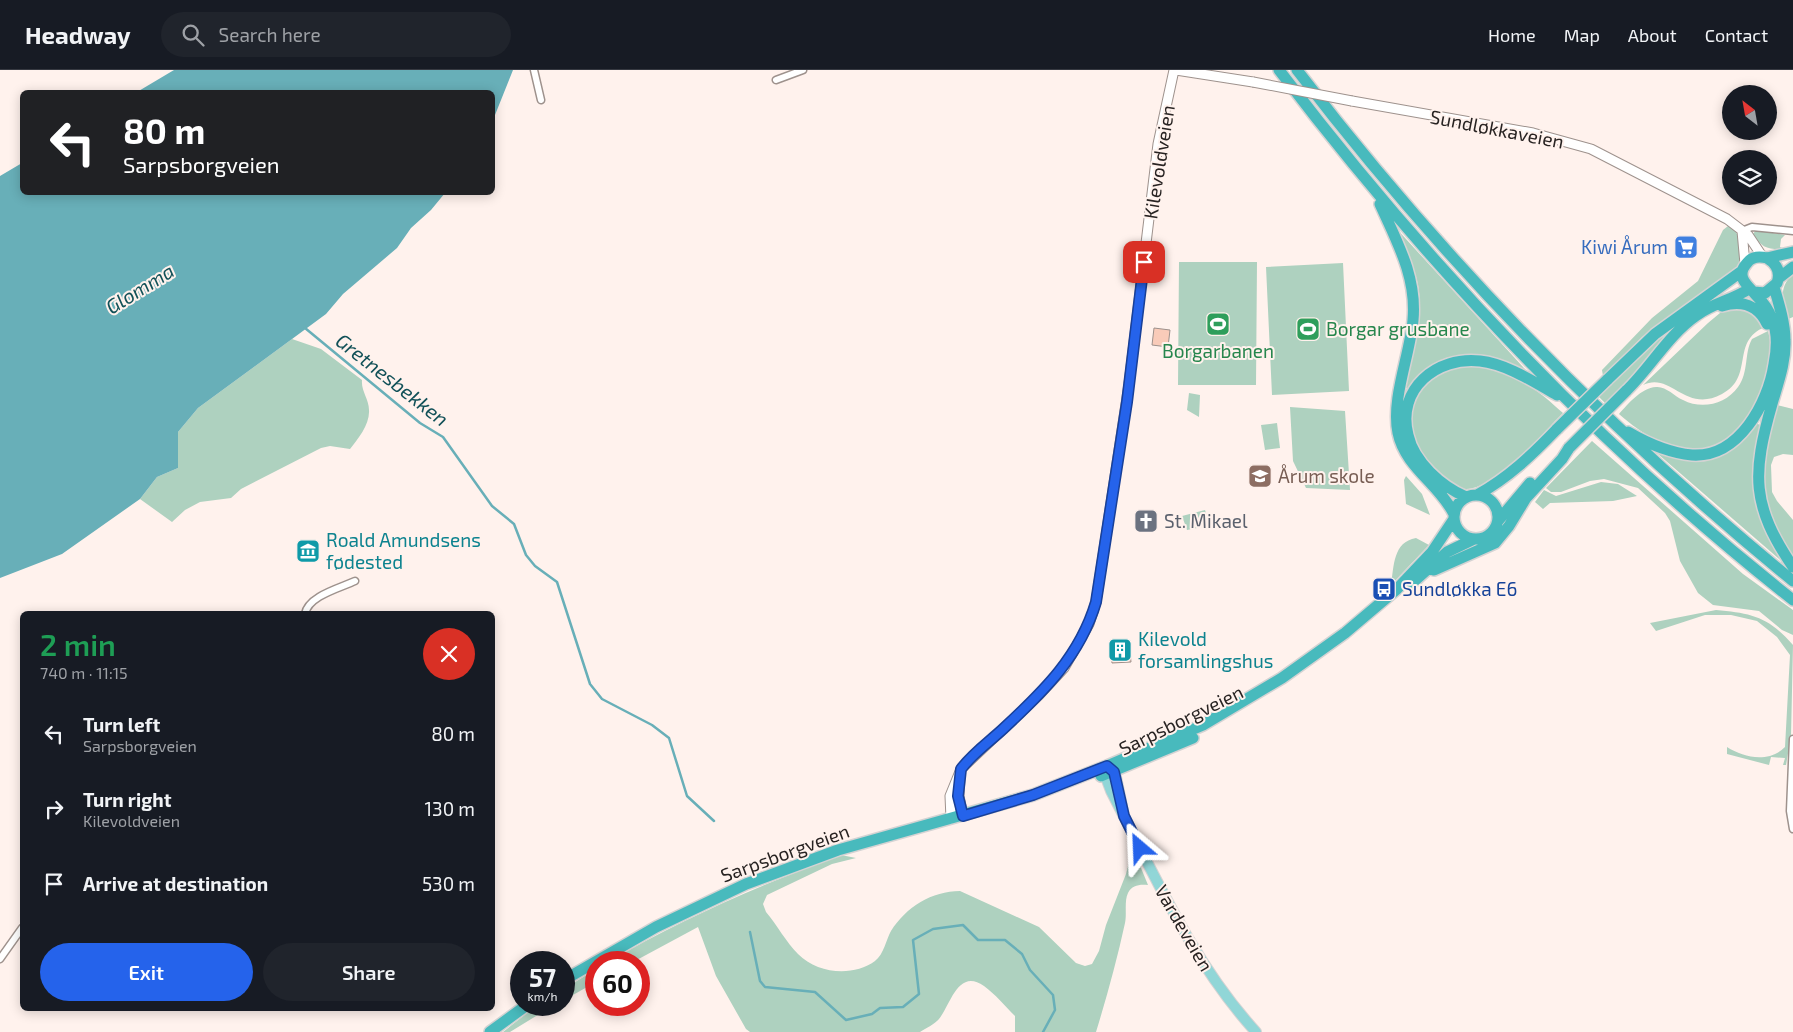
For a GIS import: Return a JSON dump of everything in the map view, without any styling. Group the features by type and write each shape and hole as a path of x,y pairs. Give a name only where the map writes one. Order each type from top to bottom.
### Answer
{"highway":[{"path":"1279,70 1372,189 1448,277 1568,402 1678,504 1793,600"},
{"path":"1297,70 1377,171 1446,253 1526,338 1615,425 1716,517 1793,581"},
{"path":"1372,189 1404,256 1413,291 1413,321 1397,409 1398,434 1411,462 1450,506 1458,530 1468,538 1486,537 1518,495 1569,448 1626,391 1671,338 1696,315 1717,303 1751,291 1765,293 1793,267"},
{"path":"1454,516 1458,504 1501,481 1519,466 1655,334 1744,268 1752,258 1793,252"},
{"path":"1765,257 1777,266 1776,283 1785,340 1784,358 1760,453 1757,478 1760,500 1767,522 1793,567"},
{"path":"1615,425 1656,445 1682,453 1703,454 1729,444 1741,434 1761,404 1773,372 1776,346 1772,318 1743,281 1744,268"},
{"path":"1696,315 1729,304 1749,305 1757,309 1765,320 1776,346"},
{"path":"1498,521 1496,509 1488,499 1471,496 1440,482 1420,460 1408,437 1406,413 1409,401 1421,380 1430,372 1449,363 1469,360 1482,361 1514,372 1568,402"},
{"path":"1404,591 1416,585 1437,568 1495,542 1509,526 1526,498 1562,459 1569,448"},
{"name":"Sarpsborgveien","path":"1109,771 1203,725 1256,695 1302,665 1397,589 1432,552 1454,516"},
{"name":"Sarpsborgveien","path":"575,974 656,927 746,884 838,850 963,816 1109,771 1190,739 1259,701 1320,659 1404,591 1447,552 1474,539"},
{"path":"490,1032 512,1016"}],"main road":[{"name":"Vardeveien","path":"1109,771 1110,791 1194,951 1256,1032"}],"street":[{"path":"534,70 541,100"},
{"path":"776,80 803,70"},
{"name":"Sundløkkaveien","path":"1175,70 1254,82 1533,133 1583,147 1626,166 1727,218 1748,235 1765,257"},
{"name":"Kilevoldveien","path":"951,819 950,796 961,769 1039,695 1064,668 1089,624 1096,602 1129,384 1158,144 1175,70"},
{"path":"1744,268 1742,231 1752,228 1793,231"},
{"path":"306,611 312,601 355,581"},
{"path":"1793,739 1790,811 1793,830"},
{"path":"961,769 958,796 963,816"},
{"path":"0,959 20,931"}],"green space":[{"path":"1728,226 1733,229 1739,239 1741,252 1737,270 1642,337 1603,376 1602,370 1652,318 1698,281 1723,230"},
{"path":"1395,227 1533,378 1469,356 1410,390 1406,388 1420,310 1418,285 1414,270"},
{"path":"1756,230 1785,235 1781,239 1780,247 1785,249 1774,249 1762,245 1753,234"},
{"name":"Borgarbanen","path":"1179,262 1257,262 1256,385 1178,385"},
{"name":"Borgar grusbane","path":"1343,263 1349,391 1272,395 1266,267"},
{"path":"1793,274 1793,317 1786,320 1783,290 1788,279"},
{"path":"1694,309 1644,366 1606,404 1598,396 1652,342"},
{"path":"1734,309 1748,309 1765,327 1754,333 1748,341 1738,378 1732,387 1722,394 1709,399 1698,399 1662,383 1653,382 1643,385 1708,323 1720,313"},
{"path":"1768,331 1771,349 1770,365 1758,397 1745,420 1730,436 1714,446 1696,449 1677,448 1658,441 1638,429 1619,414 1640,393 1656,387 1663,388 1683,400 1698,405 1713,404 1727,398 1738,387 1744,375 1748,350 1752,339"},
{"path":"292,339 321,349 362,380 369,406 368,421 350,449 330,446 321,448 241,489 231,498 200,502 185,510 172,522 140,499 157,477 178,468 178,432 198,408"},
{"path":"1458,365 1489,367 1510,374 1538,392 1563,413 1509,467 1484,484 1468,489 1459,488 1451,483 1424,457 1415,441 1412,419 1416,398 1428,380 1438,372"},
{"path":"1189,393 1200,395 1199,417 1187,410"},
{"path":"1777,405 1793,409 1793,455 1783,454 1774,457 1771,465 1772,492 1793,520 1793,559 1770,517 1762,493 1763,459"},
{"path":"1290,407 1345,411 1350,490 1306,488 1293,461"},
{"path":"1277,423 1280,448 1265,450 1261,425"},
{"path":"1756,423 1764,427 1754,469 1785,564 1651,448 1697,459"},
{"path":"1592,441 1743,574 1793,610 1793,635 1782,630 1759,611 1713,605 1698,593 1680,561 1670,521 1665,513 1638,488 1604,479 1590,481 1561,492 1551,492 1546,488"},
{"path":"1406,476 1422,494 1430,515 1406,504 1404,480"},
{"path":"1601,482 1618,484 1637,496 1613,501 1550,503 1543,509 1535,502 1544,490 1556,496"},
{"path":"1205,510 1208,519 1207,526 1187,530 1182,516"},
{"path":"1416,538 1429,545 1391,585 1394,563 1399,550 1408,540"},
{"path":"1716,610 1759,618 1776,628 1793,645 1791,736 1786,765 1783,765 1785,758 1771,757 1769,765 1727,754 1727,747 1741,754 1764,757 1779,752 1785,747 1790,655 1777,637 1757,621 1731,615 1705,615 1656,631 1650,623"},
{"path":"1127,834 1148,885 1134,887 1127,896 1126,919 1122,937 1096,1032 1015,1032 1015,1016 984,986 975,981 968,981 956,990 939,1019 920,1032 750,1032 746,1029 716,976 698,927 650,953 650,951 627,951 664,931 722,904 781,878 841,855 856,858 832,864 767,895 763,904 766,912 798,954 815,966 836,971 846,971 866,966 878,958 897,922 912,908 930,897 960,891 1039,927 1076,963 1085,966 1092,964 1099,951 1106,925 1126,874 1131,855"},
{"path":"585,976 585,988 575,994 575,982"},
{"path":"523,1016 536,1016 510,1032 503,1032"}],"water":[{"path":"174,70 513,70 495,115 495,90 140,90"},
{"name":"Glomma","path":"20,164 20,195 443,195 431,210 411,228 397,248 343,294 326,314 198,408 178,432 178,468 157,477 140,499 62,554 0,578 0,176"}],"building":[{"path":"1154,328 1170,330 1168,347 1152,345"},
{"name":"Kilevold forsamlingshus","path":"1129,643 1131,662 1112,663 1110,644"}],"waterway":[{"name":"Gretnesbekken","path":"305,328 420,423 443,437 492,506 514,524 526,555 535,566 557,582 590,684 602,699 652,725 669,738 687,796 714,821"},
{"name":"Gretnesbekken","path":"750,932 760,981 765,987 815,992 846,1020 872,1014 880,1008 903,1007 919,994 913,940 933,929 963,925 978,940 1005,940 1022,954 1030,970 1053,995 1055,1010 1043,1032"}],"place":[{"name":"Kiwi Årum","path":"1686,247"},
{"name":"Borgarbanen","path":"1218,324"},
{"name":"Borgar grusbane","path":"1308,329"},
{"name":"Årum skole","path":"1260,476"},
{"name":"St. Mikael","path":"1146,521"},
{"name":"Roald Amundsens fødested","path":"308,551"},
{"name":"Sundløkka E6","path":"1384,589"},
{"name":"Kilevold forsamlingshus","path":"1120,650"}],"route":[{"path":"1140,848 1124,816 1117,779 1114,772 1107,766 1036,792 1033,795 963,816 958,796 961,769 968,760 1039,695 1064,668 1080,644 1089,624 1096,602 1122,438 1144,262"}]}
